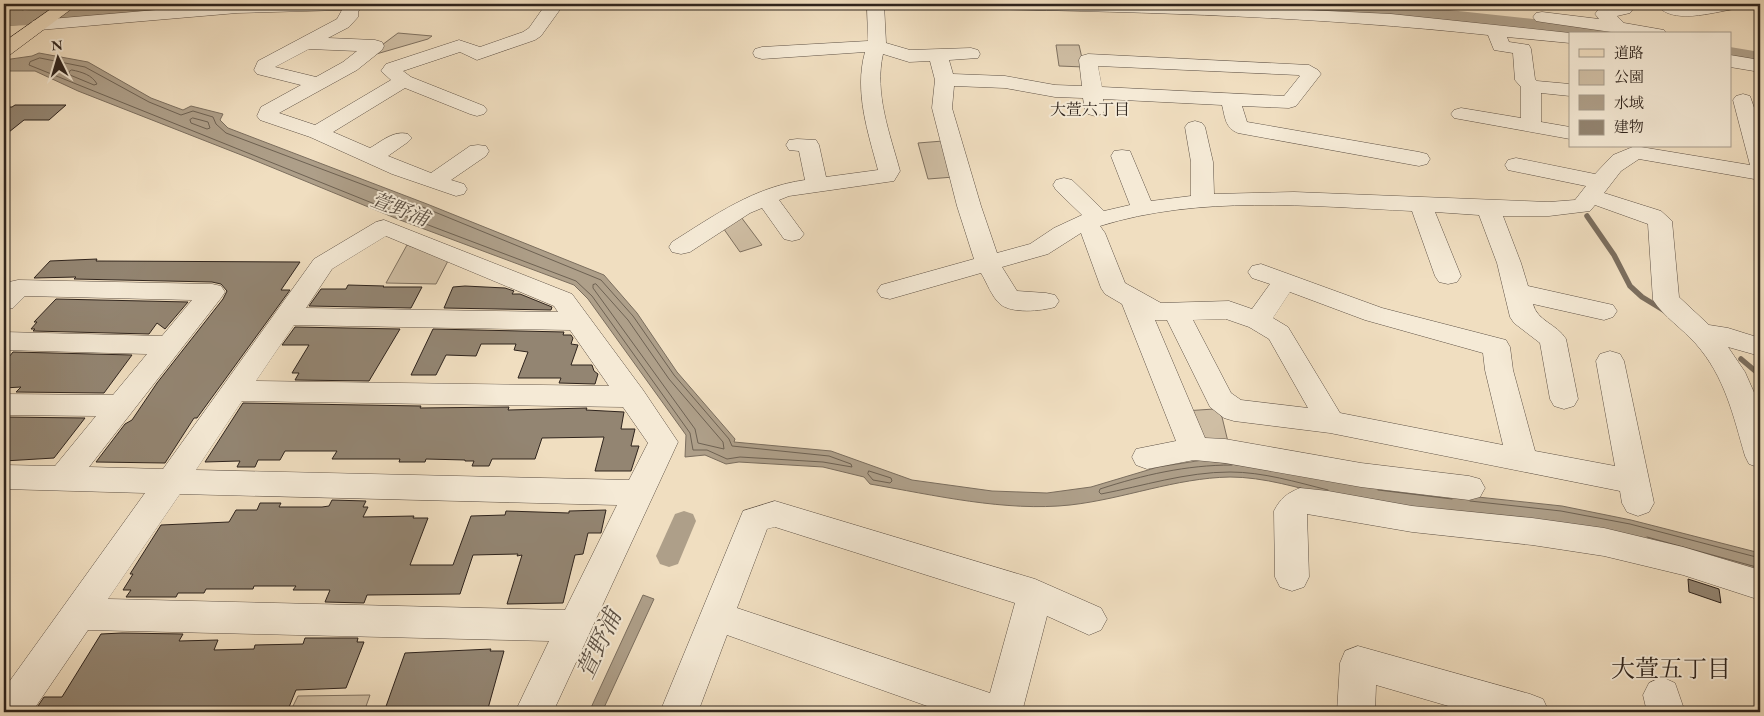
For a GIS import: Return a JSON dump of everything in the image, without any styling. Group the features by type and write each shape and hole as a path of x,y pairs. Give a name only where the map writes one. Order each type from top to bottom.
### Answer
{"main road":[{"path":"4,50 66,6"}],"street":[{"path":"40,24 207,7 354,4"},
{"path":"318,83 264,70 265,64 343,23 349,17 348,12 354,4"},
{"path":"477,110 404,81 391,72 393,68 459,46 475,52 529,36 535,32 555,4"},
{"path":"680,247 742,208 784,190 886,176 889,171 873,111 870,69 876,46 875,4"},
{"path":"983,4 1142,5 1391,19 1569,38"},
{"path":"1398,4 1524,12 1583,26 1621,28 1646,32"},
{"path":"1612,4 1624,9 1604,14 1621,28"},
{"path":"1665,4 1680,12 1736,4"},
{"path":"1496,30 1501,46 1522,49 1525,80 1531,86 1569,90"},
{"path":"307,43 375,46 350,66 268,111 267,116 317,133 400,169 456,189"},
{"path":"1732,45 1760,50"},
{"path":"762,53 876,46 909,56 971,54"},
{"path":"938,56 945,80 942,108 969,206 988,264 1008,297 1014,301 1046,301"},
{"path":"945,80 1005,82 1055,91 1093,101 1230,99 1289,102 1311,74 1302,69 1088,60 1093,101"},
{"path":"1732,60 1760,66"},
{"path":"317,133 404,81"},
{"path":"1531,86 1531,126"},
{"path":"1230,99 1238,126 1245,129 1419,159"},
{"path":"1744,101 1760,163"},
{"path":"1461,114 1569,133"},
{"path":"1195,127 1202,162 1203,200"},
{"path":"1732,133 1752,137"},
{"path":"372,156 401,138"},
{"path":"797,145 808,145 817,185"},
{"path":"890,291 1039,249 1049,241 1091,220 1143,209 1203,200 1279,198 1488,208 1565,209 1582,206 1617,162 1623,150 1653,153 1760,173"},
{"path":"434,181 478,151"},
{"path":"1122,156 1143,209"},
{"path":"1516,164 1596,189 1624,208 1653,216 1660,221 1666,300 1703,333 1724,359 1738,386 1758,442"},
{"path":"1064,185 1091,220 1093,233 1114,288 1156,312 1229,310 1258,320 1279,333 1330,422"},
{"path":"766,198 792,234"},
{"path":"1421,205 1448,276"},
{"path":"1488,208 1509,264 1523,317 1553,339 1564,399"},
{"path":"10,712 323,264 384,227 564,300 663,442 534,712"},
{"path":"1258,320 1273,277 1374,314 1496,347 1522,460"},
{"path":"4,302 18,288 212,292 63,478"},
{"path":"1516,292 1604,311"},
{"path":"1133,299 1194,450"},
{"path":"1175,311 1220,400 1234,410 1330,422 1522,460 1636,493 1610,361"},
{"path":"287,316 578,321"},
{"path":"1703,333 1728,337 1760,347"},
{"path":"4,341 170,345"},
{"path":"234,391 633,397"},
{"path":"4,404 121,406"},
{"path":"1147,457 1194,450 1225,451 1361,475 1469,488"},
{"path":"4,477 639,492"},
{"path":"1292,577 1290,510 1300,501 1322,502 1361,511 1412,519 1555,534 1603,542 1655,553 1760,585"},
{"path":"679,712 754,520 775,514 1035,594 1088,619"},
{"path":"1003,712 1035,594"},
{"path":"78,614 575,626"},
{"path":"716,616 994,712"},
{"path":"1356,712 1358,663 1530,712"}],"green space":[{"path":"398,33 432,36 428,39 366,57"},
{"path":"1056,45 1079,45 1084,67 1059,66"},
{"path":"943,141 954,177 928,179 918,143"},
{"path":"741,217 762,245 740,252 721,225"},
{"path":"407,245 449,259 436,284 386,283"},
{"path":"1214,409 1222,417 1229,446 1203,447 1184,411"},
{"path":"370,695 364,712 290,712 298,696"}],"water":[{"path":"4,4 31,4 16,16 41,13 24,24 4,26"},
{"path":"39,53 88,62 151,98 183,110 191,106 223,114 220,120 228,128 427,204 604,275 637,313 677,372 735,439 734,442 831,451 912,480 992,491 1047,493 1091,487 1158,467 1203,460 1412,490 1562,506 1631,520 1760,553 1760,573 1331,496 1243,477 1189,481 1090,502 1046,507 970,501 870,484 864,477 823,467 739,462 726,464 705,455 685,457 686,435 588,299 574,285 400,220 78,91 35,71 4,71 4,60 32,56"},
{"path":"680,520 690,522 674,555 665,555"},
{"path":"643,595 654,599 602,712 589,712"}],"building":[{"path":"15,105 66,105 49,120 24,120 4,136 4,107"},
{"path":"97,259 96,261 300,262 281,290 290,290 197,418 194,418 165,463 96,462 125,424 132,420 157,383 223,299 227,291 221,284 212,282 74,279 76,277 34,278 50,261"},
{"path":"348,285 422,287 411,308 309,306 321,289 346,289"},
{"path":"453,287 505,288 514,291 512,294 520,294 552,307 551,310 444,308"},
{"path":"56,299 188,302 165,329 157,323 149,334 33,331 35,329 31,329 37,322 34,322"},
{"path":"295,327 400,329 369,381 295,380 299,373 292,373 309,345 282,345"},
{"path":"433,329 564,332 563,335 571,335 573,338 571,344 578,345 571,365 592,365 594,371 598,374 595,384 559,383 561,378 518,378 528,352 514,350 516,344 481,344 476,356 446,355 436,375 411,375"},
{"path":"13,352 132,355 104,393 16,392 21,387 4,388 4,363"},
{"path":"243,403 421,406 420,408 509,407 508,410 587,408 586,410 624,412 621,429 635,429 631,446 639,446 631,471 595,471 604,437 542,438 535,459 492,459 489,466 472,466 474,461 465,460 426,459 425,462 399,462 400,459 332,459 337,451 285,451 280,460 258,460 255,467 237,467 240,461 205,462"},
{"path":"4,417 85,418 54,458 4,461"},
{"path":"332,500 366,501 363,507 368,507 363,517 414,516 413,518 428,518 410,565 453,565 471,516 505,515 506,511 569,513 569,511 606,510 601,533 588,533 583,554 575,555 563,603 507,604 522,555 517,556 518,554 473,555 460,594 367,595 364,603 325,602 330,590 293,590 296,586 254,586 253,589 206,589 204,593 178,593 176,597 126,597 131,590 123,590 133,574 130,574 161,525 229,522 236,510 257,510 260,503 281,503 279,507 322,507 329,506"},
{"path":"1688,579 1719,589 1721,603 1689,592"},
{"path":"101,634 183,634 179,641 218,640 214,650 254,649 255,645 303,644 305,638 358,638 357,642 364,642 346,688 296,690 287,712 34,712 44,697 62,697"},
{"path":"491,649 490,651 504,651 487,712 384,712 405,653"}],"waterway":[{"path":"4,19 33,18 171,4"},
{"path":"1259,4 1421,14 1588,32"},
{"path":"1732,54 1760,59"},
{"path":"1587,216 1614,255 1630,286 1642,297 1665,311"},
{"path":"1741,359 1760,375"},
{"name":"萱野浦","path":"669,556 684,521"}],"district":[{"name":"大萱六丁目","path":"1090,109"},
{"name":"大萱五丁目","path":"1671,669"}]}
